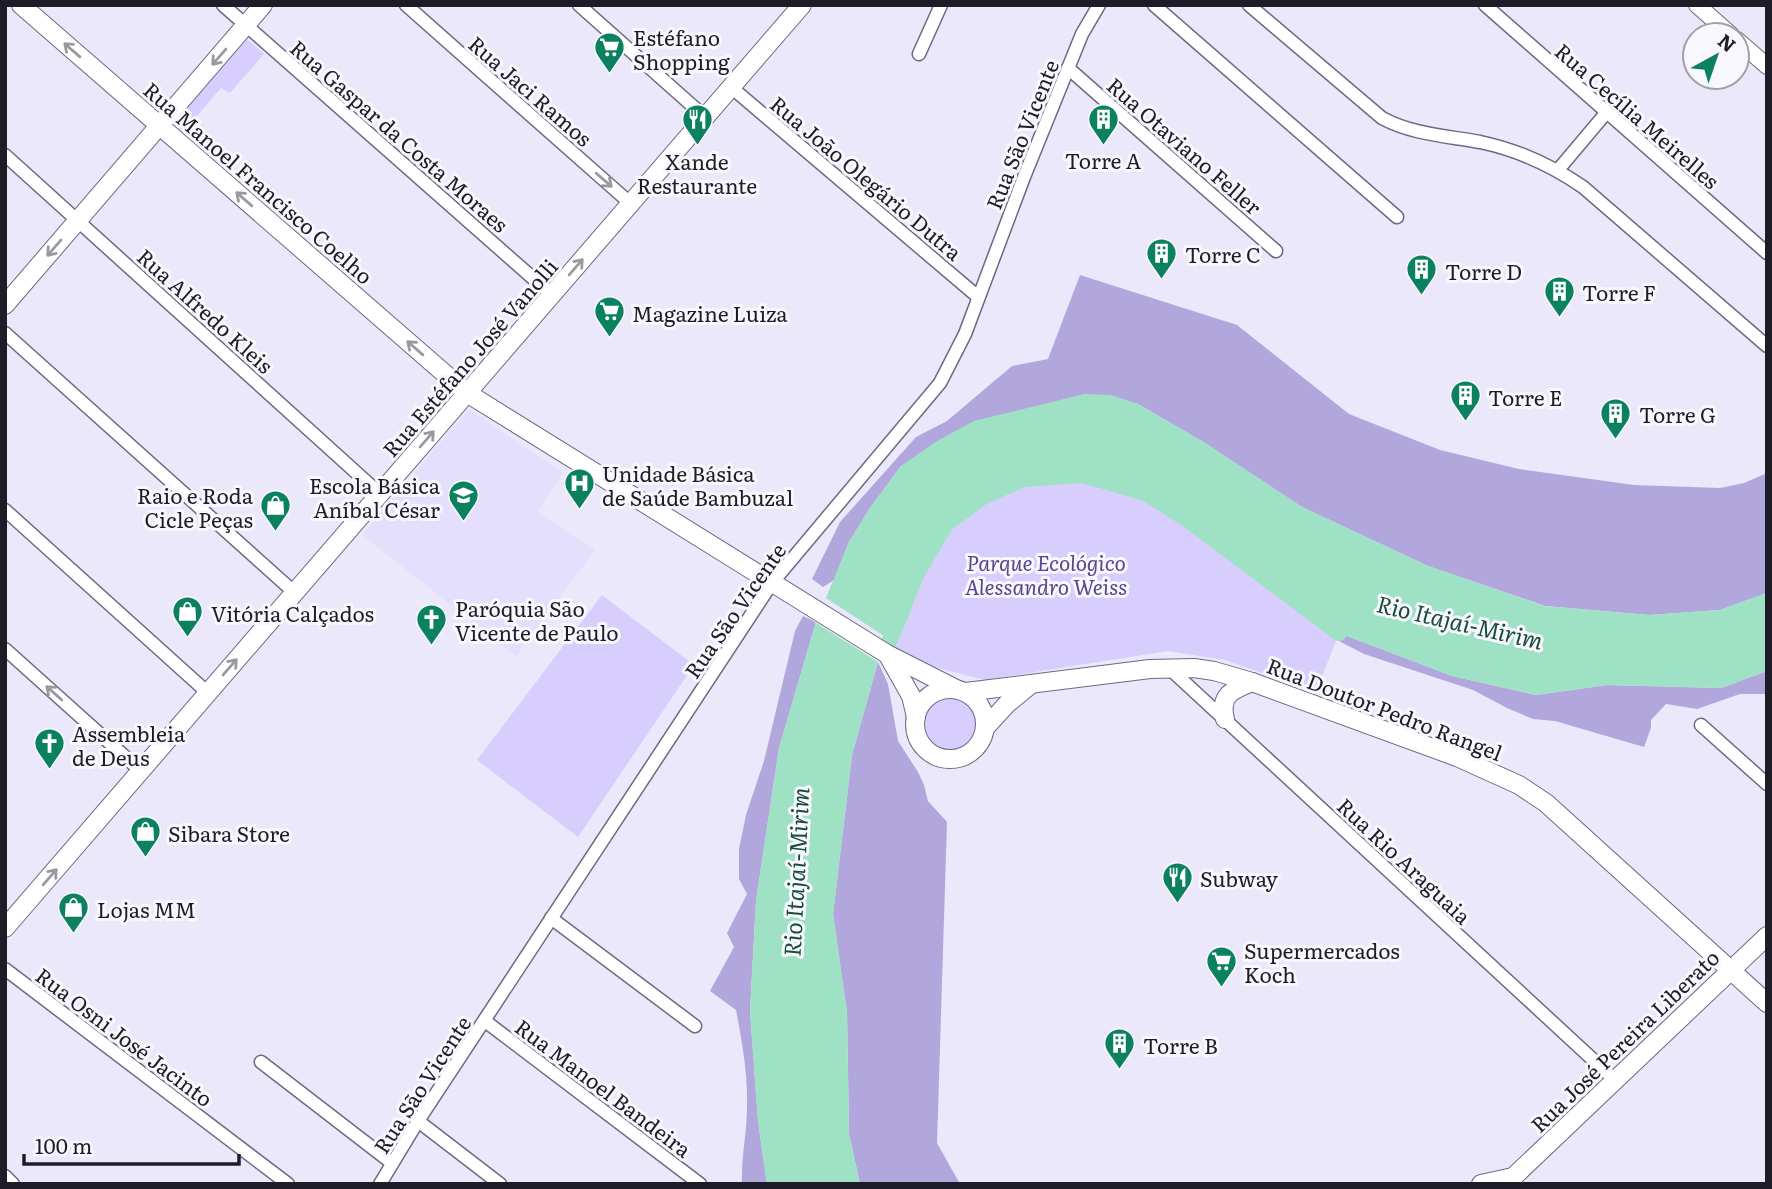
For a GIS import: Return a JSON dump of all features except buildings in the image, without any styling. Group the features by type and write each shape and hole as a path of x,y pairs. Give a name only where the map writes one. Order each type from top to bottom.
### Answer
{"main road":[{"name":"Rua Manoel Francisco Coelho","path":"21,5 467,393 885,653 961,690"},
{"path":"5,305 263,5"},
{"name":"Rua Estéfano José Vanolli","path":"5,928 631,204 795,8"},
{"path":"885,653 911,696 919,740 927,750 948,758 969,753 982,738 985,727 981,708 961,690 935,692 919,707 916,717"},
{"name":"Rua Doutor Pedro Rangel","path":"961,690 1030,685 1169,668 1214,671 1252,682 1458,757 1519,785 1568,820 1767,1003"},
{"path":"1225,719 1222,708 1228,695 1233,689 1252,682"},
{"path":"985,727 1030,685"},
{"name":"Rua José Pereira Liberato","path":"1481,1184 1513,1181 1767,936"}],"street":[{"name":"Rua Gaspar da Costa Moraes","path":"223,5 552,295"},
{"name":"Rua Jaci Ramos","path":"406,5 631,204"},
{"path":"579,5 705,117"},
{"path":"919,54 941,5"},
{"name":"Rua São Vicente","path":"380,1184 418,1121 772,583 940,383 965,334 977,296 1082,34 1099,5"},
{"path":"1154,5 1397,217"},
{"path":"1249,5 1382,118 1399,127 1508,149 1558,170 1583,187 1767,346"},
{"name":"Rua Cecília Meirelles","path":"1485,5 1767,253"},
{"path":"1697,5 1715,21"},
{"path":"1751,52 1767,66"},
{"name":"Rua Otaviano Feller","path":"1068,68 1276,251"},
{"name":"Rua João Olegário Dutra","path":"731,87 977,296"},
{"path":"1558,170 1606,113"},
{"name":"Rua Alfredo Kleis","path":"5,155 380,494"},
{"path":"5,333 295,593"},
{"path":"5,510 208,693"},
{"path":"5,649 141,771"},
{"name":"Rua Rio Araguaia","path":"1169,668 1615,1080"},
{"path":"1701,725 1767,785"},
{"path":"551,918 695,1026"},
{"name":"Rua Osni José Jacinto","path":"5,969 288,1184"},
{"name":"Rua Manoel Bandeira","path":"485,1021 700,1184"},
{"path":"261,1062 392,1163"},
{"path":"418,1121 500,1184"},
{"path":"5,1176 13,1184"}],"shaded area":[{"path":"1080,275 1237,325 1349,414 1440,450 1519,469 1634,485 1720,488 1744,483 1767,473 1767,593 1720,610 1649,615 1545,606 1428,566 1302,507 1205,443 1138,404 1085,394 1058,401 901,466 849,542 834,580 823,587 812,579 840,522 916,437 947,421 1012,366 1048,359"},
{"name":"Escola Básica Aníbal César","path":"469,409 563,473 537,512 595,550 516,656 362,535"},
{"path":"803,616 816,622 779,748 756,901 750,1011 758,1121 767,1184 742,1184 747,1117 746,1070 736,1010 710,991 734,947 727,933 747,894 739,879 739,849 746,815 764,761 795,631"},
{"path":"1339,633 1452,676 1536,695 1607,685 1721,688 1767,671 1767,694 1740,694 1697,709 1666,704 1651,720 1644,747 1555,721 1533,719 1473,690 1364,654 1337,640"},
{"path":"878,662 888,684 898,741 918,772 928,801 947,822 937,1143 960,1184 860,1184 849,1134 847,1013 833,914 852,755"}],"green space":[{"path":"247,39 264,54 230,93 221,88 183,132 173,124"},
{"name":"Parque Ecológico Alessandro Weiss","path":"1083,475 1146,493 1188,520 1339,633 1316,692 1225,660 1168,651 985,680 919,663 888,644 917,573 946,524 984,496 1024,479"},
{"path":"602,595 694,665 578,837 477,760"},
{"path":"950,696 961,698 970,704 976,713 976,735 970,744 961,750 950,752 939,750 930,744 924,735 922,724 924,713 930,704 939,698"}],"water":[{"name":"Rio Itajaí-Mirim","path":"1085,394 1111,395 1138,404 1205,443 1302,507 1428,566 1544,606 1649,615 1720,610 1767,593 1767,671 1721,688 1607,685 1536,695 1452,676 1339,633 1188,520 1146,493 1083,475 1024,479 984,496 946,524 917,573 890,640 878,662 852,755 833,914 847,1013 849,1134 860,1184 767,1184 758,1121 750,1011 756,901 779,748 816,622 849,542 901,466 937,441 974,421"}],"pier":[{"path":"823,596 890,640 878,662 813,621"}],"waterway":[{"path":"890,640 917,573 946,524 984,496 1024,479 1083,475 1146,493 1188,520 1339,633"}],"place":[{"name":"Estéfano Shopping","path":"610,75"},
{"name":"Torre A","path":"1103,146"},
{"name":"Xande Restaurante","path":"697,147"},
{"name":"Torre C","path":"1162,280"},
{"name":"Torre D","path":"1422,297"},
{"name":"Torre F","path":"1559,318"},
{"name":"Magazine Luiza","path":"609,339"},
{"name":"Torre E","path":"1465,423"},
{"name":"Torre G","path":"1616,440"},
{"name":"Unidade Básica de Saúde Bambuzal","path":"579,511"},
{"name":"Escola Básica Aníbal César","path":"463,523"},
{"name":"Raio e Roda Cicle Peças","path":"276,533"},
{"name":"Vitória Calçados","path":"188,639"},
{"name":"Paróquia São Vicente de Paulo","path":"432,646"},
{"name":"Assembleia de Deus","path":"49,771"},
{"name":"Sibara Store","path":"145,859"},
{"name":"Subway","path":"1177,904"},
{"name":"Lojas MM","path":"74,935"},
{"name":"Supermercados Koch","path":"1221,988"},
{"name":"Torre B","path":"1120,1071"}]}
